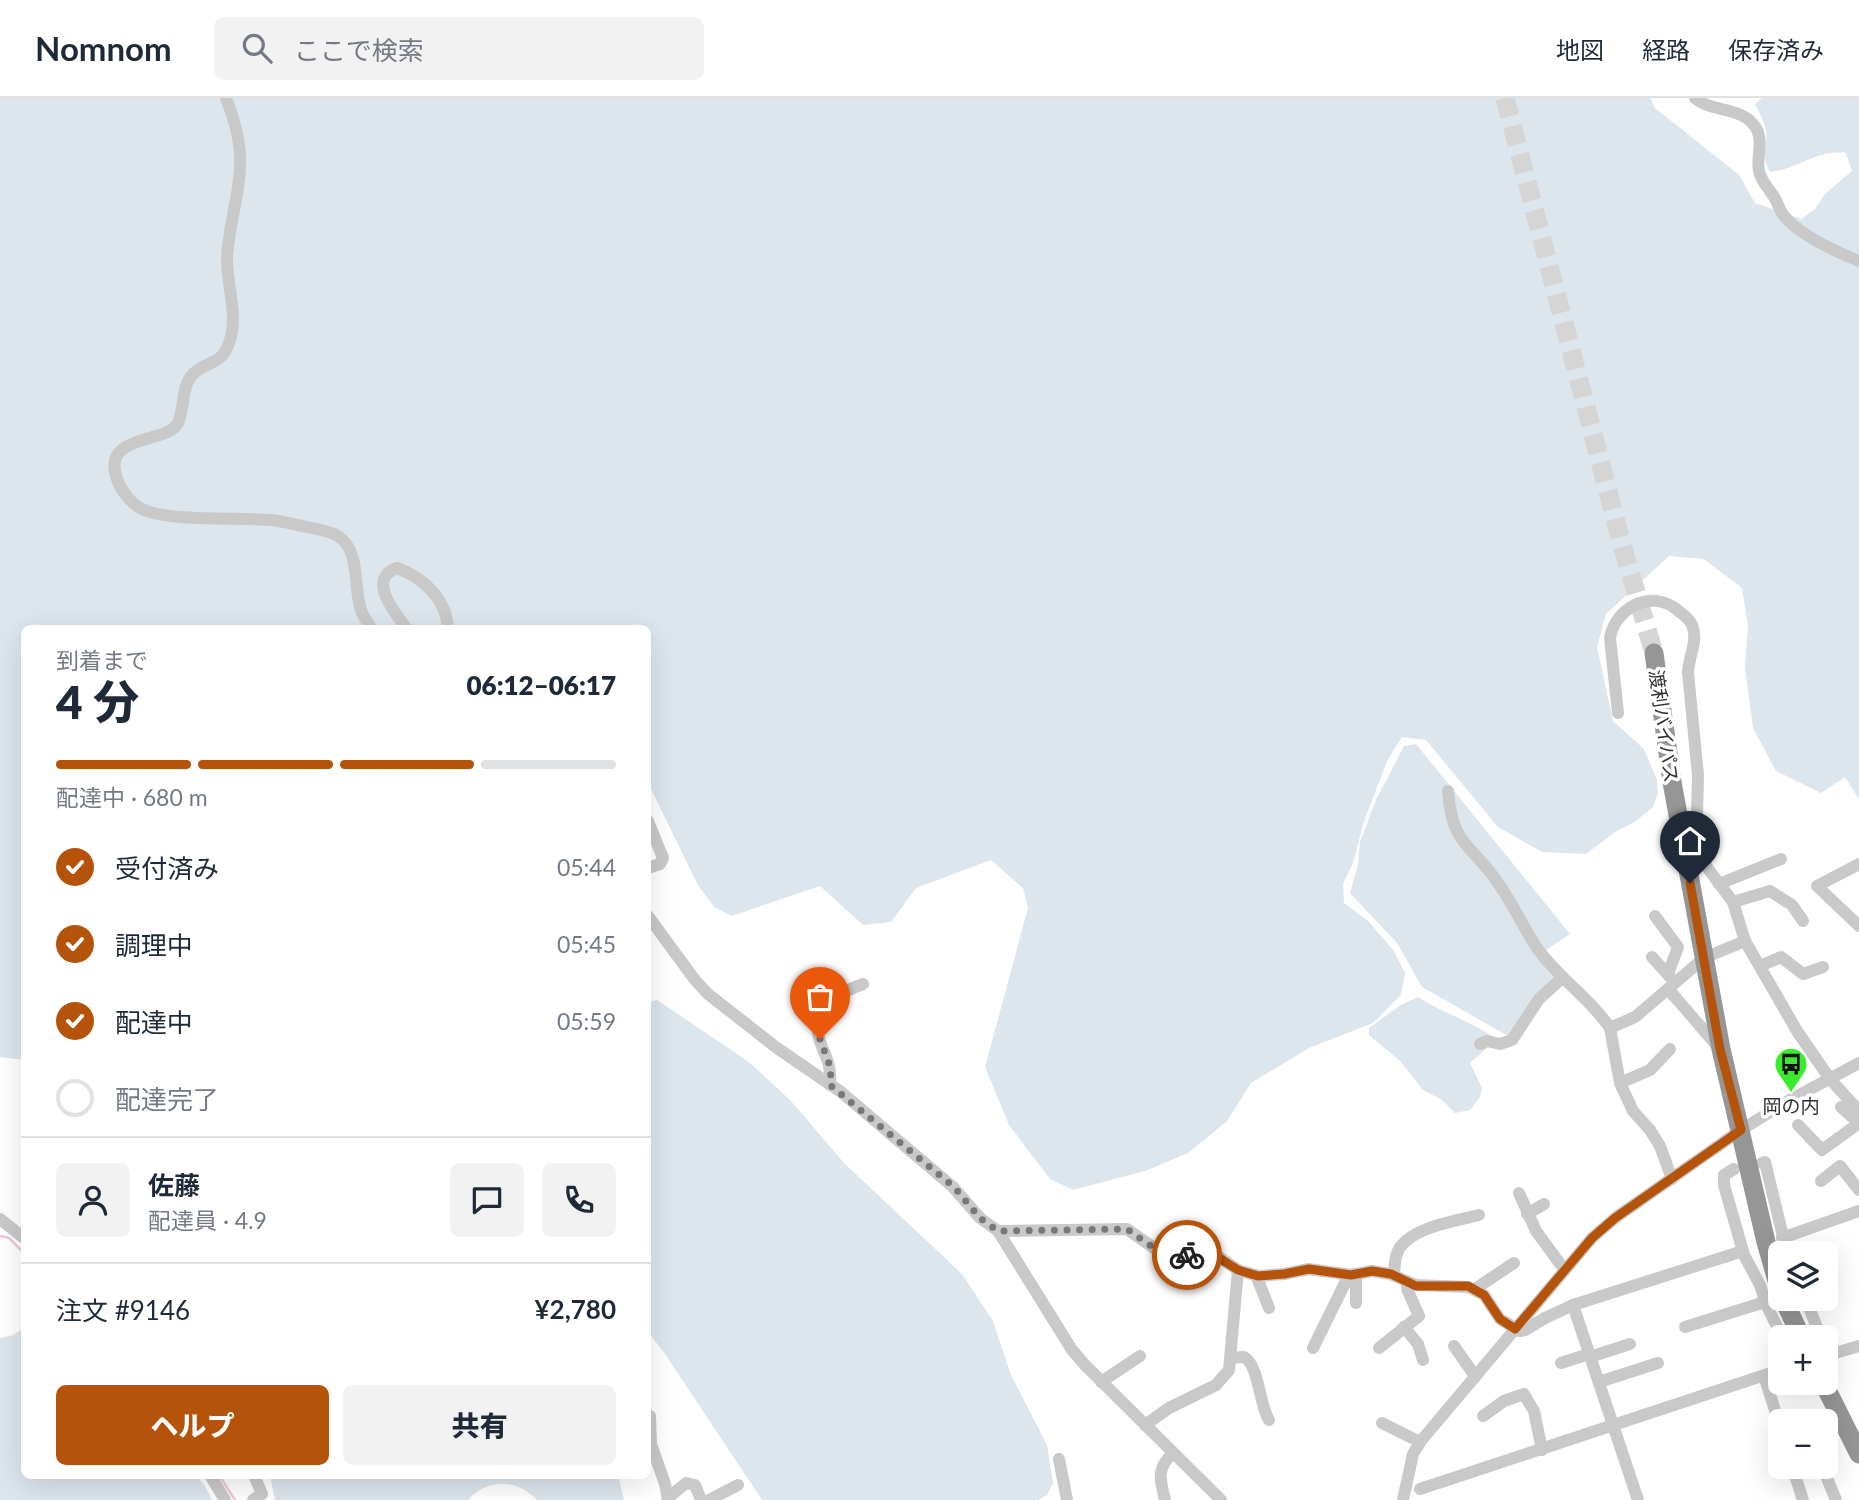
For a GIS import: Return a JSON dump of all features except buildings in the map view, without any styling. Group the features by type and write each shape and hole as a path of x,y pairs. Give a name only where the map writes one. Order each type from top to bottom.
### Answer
{"highway":[{"name":"渡利バイパス","path":"1654,653 1672,782 1720,1049 1768,1253"},
{"path":"1830,1395 1859,1454"},
{"path":"1831,1395 1859,1443"}],"street":[{"path":"226,98 236,130 240,156 227,261 233,317 230,341 219,360 194,373 188,381 178,424 167,433 134,442 126,447 118,454 115,474 130,500 144,510 188,517 274,520 337,535 353,560 361,610 369,625"},
{"path":"1695,98 1700,103 1723,107 1746,118"},
{"path":"1726,98 1739,107 1756,128 1761,147 1758,168 1783,216 1817,240 1859,261"},
{"path":"404,625 383,589 383,579 397,569 428,585 446,613 448,625"},
{"path":"1618,713 1610,638 1612,626 1622,613 1637,604 1651,600 1663,601 1685,616 1692,624 1695,635 1688,673 1698,775 1696,815 1706,866 1733,902 1745,941 1797,1031 1830,1079 1859,1111"},
{"path":"1448,791 1457,835 1497,881 1538,949 1562,978 1590,1002 1610,1028 1620,1083 1633,1111 1660,1146 1672,1179"},
{"path":"651,828 663,858 660,864 651,867"},
{"path":"1718,884 1781,859"},
{"path":"1859,864 1817,886 1859,926"},
{"path":"1733,902 1770,891 1792,905 1804,921"},
{"path":"1655,916 1678,947 1671,983"},
{"path":"651,920 708,995 830,1085 954,1187 980,1218 998,1231 1072,1350 1221,1500"},
{"path":"1610,1028 1635,1017 1671,983 1704,958 1745,941"},
{"path":"1652,957 1720,1049"},
{"path":"1760,966 1781,957 1803,974 1823,967"},
{"path":"1480,1044 1486,1041 1500,1044 1512,1040 1539,999 1562,978"},
{"path":"830,1085 831,1069 820,1039 817,1021 830,1003 863,984"},
{"path":"1620,1083 1650,1070 1670,1049"},
{"path":"1403,1500 1413,1454 1420,1441 1592,1238 1615,1218 1741,1130 1859,1063"},
{"path":"1798,1125 1822,1150 1859,1123 1841,1107"},
{"path":"1762,1163 1765,1162 1783,1241"},
{"path":"1821,1181 1840,1166 1859,1190"},
{"path":"1734,1170 1724,1175 1724,1185 1743,1251 1768,1286"},
{"path":"1519,1193 1536,1231 1564,1269"},
{"path":"1527,1214 1544,1204"},
{"path":"1782,1238 1859,1211"},
{"path":"1380,1348 1419,1316 1400,1278 1395,1258 1404,1242 1433,1227 1479,1215"},
{"path":"0,1219 21,1236"},
{"path":"998,1231 1127,1229 1161,1253 1174,1256 1213,1254 1238,1270 1256,1275 1284,1274 1309,1269 1352,1274 1372,1271 1400,1278 1416,1286 1468,1286 1484,1295 1500,1319 1515,1329 1525,1330 1573,1305 1743,1251"},
{"path":"1475,1289 1514,1263"},
{"path":"1145,1425 1169,1408 1216,1385 1229,1370 1238,1270"},
{"path":"1352,1274 1356,1303"},
{"path":"1313,1348 1352,1274"},
{"path":"1256,1275 1269,1308"},
{"path":"1685,1327 1768,1300"},
{"path":"1573,1305 1638,1500"},
{"path":"1404,1328 1418,1344 1423,1360"},
{"path":"1561,1363 1630,1344"},
{"path":"1454,1346 1475,1376"},
{"path":"1838,1350 1859,1346"},
{"path":"1101,1382 1140,1356"},
{"path":"1231,1358 1244,1357 1251,1363 1264,1412 1269,1420"},
{"path":"1599,1382 1658,1363"},
{"path":"1407,1478 1422,1494 1542,1450 1768,1374"},
{"path":"1764,1376 1775,1409"},
{"path":"1483,1416 1504,1401 1524,1394 1534,1411 1542,1450"},
{"path":"1382,1423 1420,1441"},
{"path":"651,1444 668,1499 686,1483 695,1485 701,1500"},
{"path":"1165,1500 1160,1481 1161,1471 1164,1461 1173,1453"},
{"path":"1059,1459 1067,1500"},
{"path":"212,1479 225,1500"},
{"path":"253,1500 262,1494 256,1479"},
{"path":"1796,1479 1803,1500"},
{"path":"1827,1479 1836,1500"},
{"path":"709,1500 738,1485"}],"shaded area":[{"path":"0,98 1650,98 1655,108 1739,175 1755,203 1801,219 1815,209 1825,194 1852,171 1846,153 1826,154 1770,172 1765,159 1765,126 1755,104 1762,98 1859,98 1859,799 1845,777 1821,793 1776,771 1753,728 1745,668 1748,626 1742,588 1704,559 1669,556 1606,614 1597,647 1613,721 1644,749 1657,780 1658,793 1653,807 1586,854 1542,852 1498,827 1426,740 1402,737 1388,759 1364,821 1353,863 1343,884 1344,903 1368,921 1394,951 1405,973 1401,995 1373,1023 1309,1048 1251,1083 1227,1121 1188,1153 1145,1171 1073,1190 1050,1179 1009,1125 985,1067 1028,908 1023,888 991,860 916,888 891,922 863,925 820,886 732,916 714,907 698,885 651,789 651,625 21,625 21,1060 0,1057"},
{"path":"1416,744 1570,934 1540,954 1558,977 1508,1036 1422,987 1397,943 1350,893 1358,865 1360,842 1376,800 1404,746"},
{"path":"1418,997 1494,1038 1470,1063 1482,1088 1480,1097 1470,1110 1455,1113 1442,1100 1423,1090 1400,1061 1369,1035 1369,1028 1401,1005"},
{"path":"657,1000 749,1062 791,1101 844,1163 962,1274 993,1321 1011,1375 1047,1445 1053,1483 1047,1495 1038,1500 762,1500 651,1336 651,1001"},
{"path":"21,1330 21,1479 199,1479 212,1500 0,1500 0,1338"},
{"path":"271,1479 619,1479 624,1500 537,1500 521,1488 502,1484 484,1488 468,1500 275,1500"}],"waterway":[{"path":"0,1236 9,1238 21,1250"},
{"path":"222,1479 235,1500"}],"tunnel":[{"path":"1505,98 1622,545 1654,653"}],"way so far":[{"path":"820,1039 831,1069 830,1085 954,1187 980,1218 998,1231 1127,1229 1161,1253 1187,1255"}],"place":[{"name":"岡の内","path":"1791,1094"}],"route":[{"path":"1187,1255 1213,1254 1238,1270 1258,1276 1309,1269 1351,1275 1372,1271 1391,1274 1416,1286 1468,1286 1484,1295 1500,1319 1515,1329 1592,1238 1647,1194 1741,1130 1720,1049 1690,883"}]}
